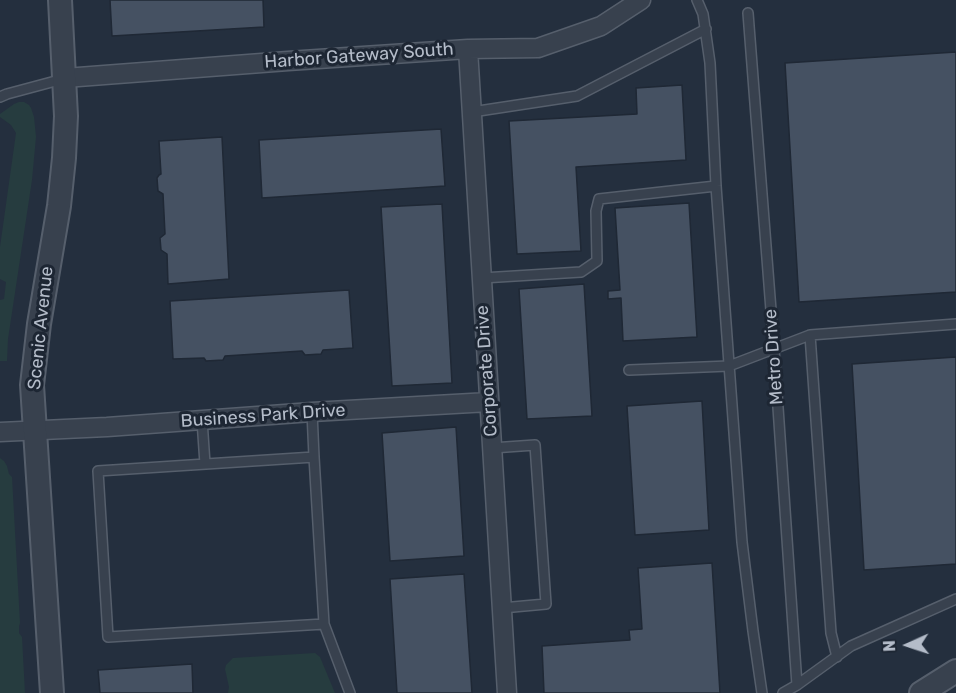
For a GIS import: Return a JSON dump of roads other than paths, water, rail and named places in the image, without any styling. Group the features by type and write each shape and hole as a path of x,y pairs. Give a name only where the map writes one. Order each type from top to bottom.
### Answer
{"street":[{"name":"Scenic Avenue","path":"52,693 32,385 64,158 66,116 60,0"},
{"name":"Harbor Gateway South","path":"65,78 468,49 538,48 601,26 642,0"},
{"name":"Corporate Drive","path":"468,49 507,693"},
{"name":"Business Park Drive","path":"0,432 489,402"},
{"path":"921,693 956,671"}],"lane":[{"path":"697,0 703,14 710,63 716,186 742,542 762,693"},
{"name":"Metro Drive","path":"748,13 797,684"},
{"path":"472,112 577,96 706,29"},
{"path":"0,97 65,78"},
{"path":"482,278 581,272 597,261 596,211 599,199 716,186"},
{"path":"629,370 729,366 810,335 956,324"},
{"path":"810,335 831,633 837,657"},
{"path":"312,412 324,624 350,693"},
{"path":"202,420 205,464"},
{"path":"492,448 536,445 546,604 502,608"},
{"path":"314,457 98,471 108,637 324,624"},
{"path":"783,693 851,646 956,599"}]}
